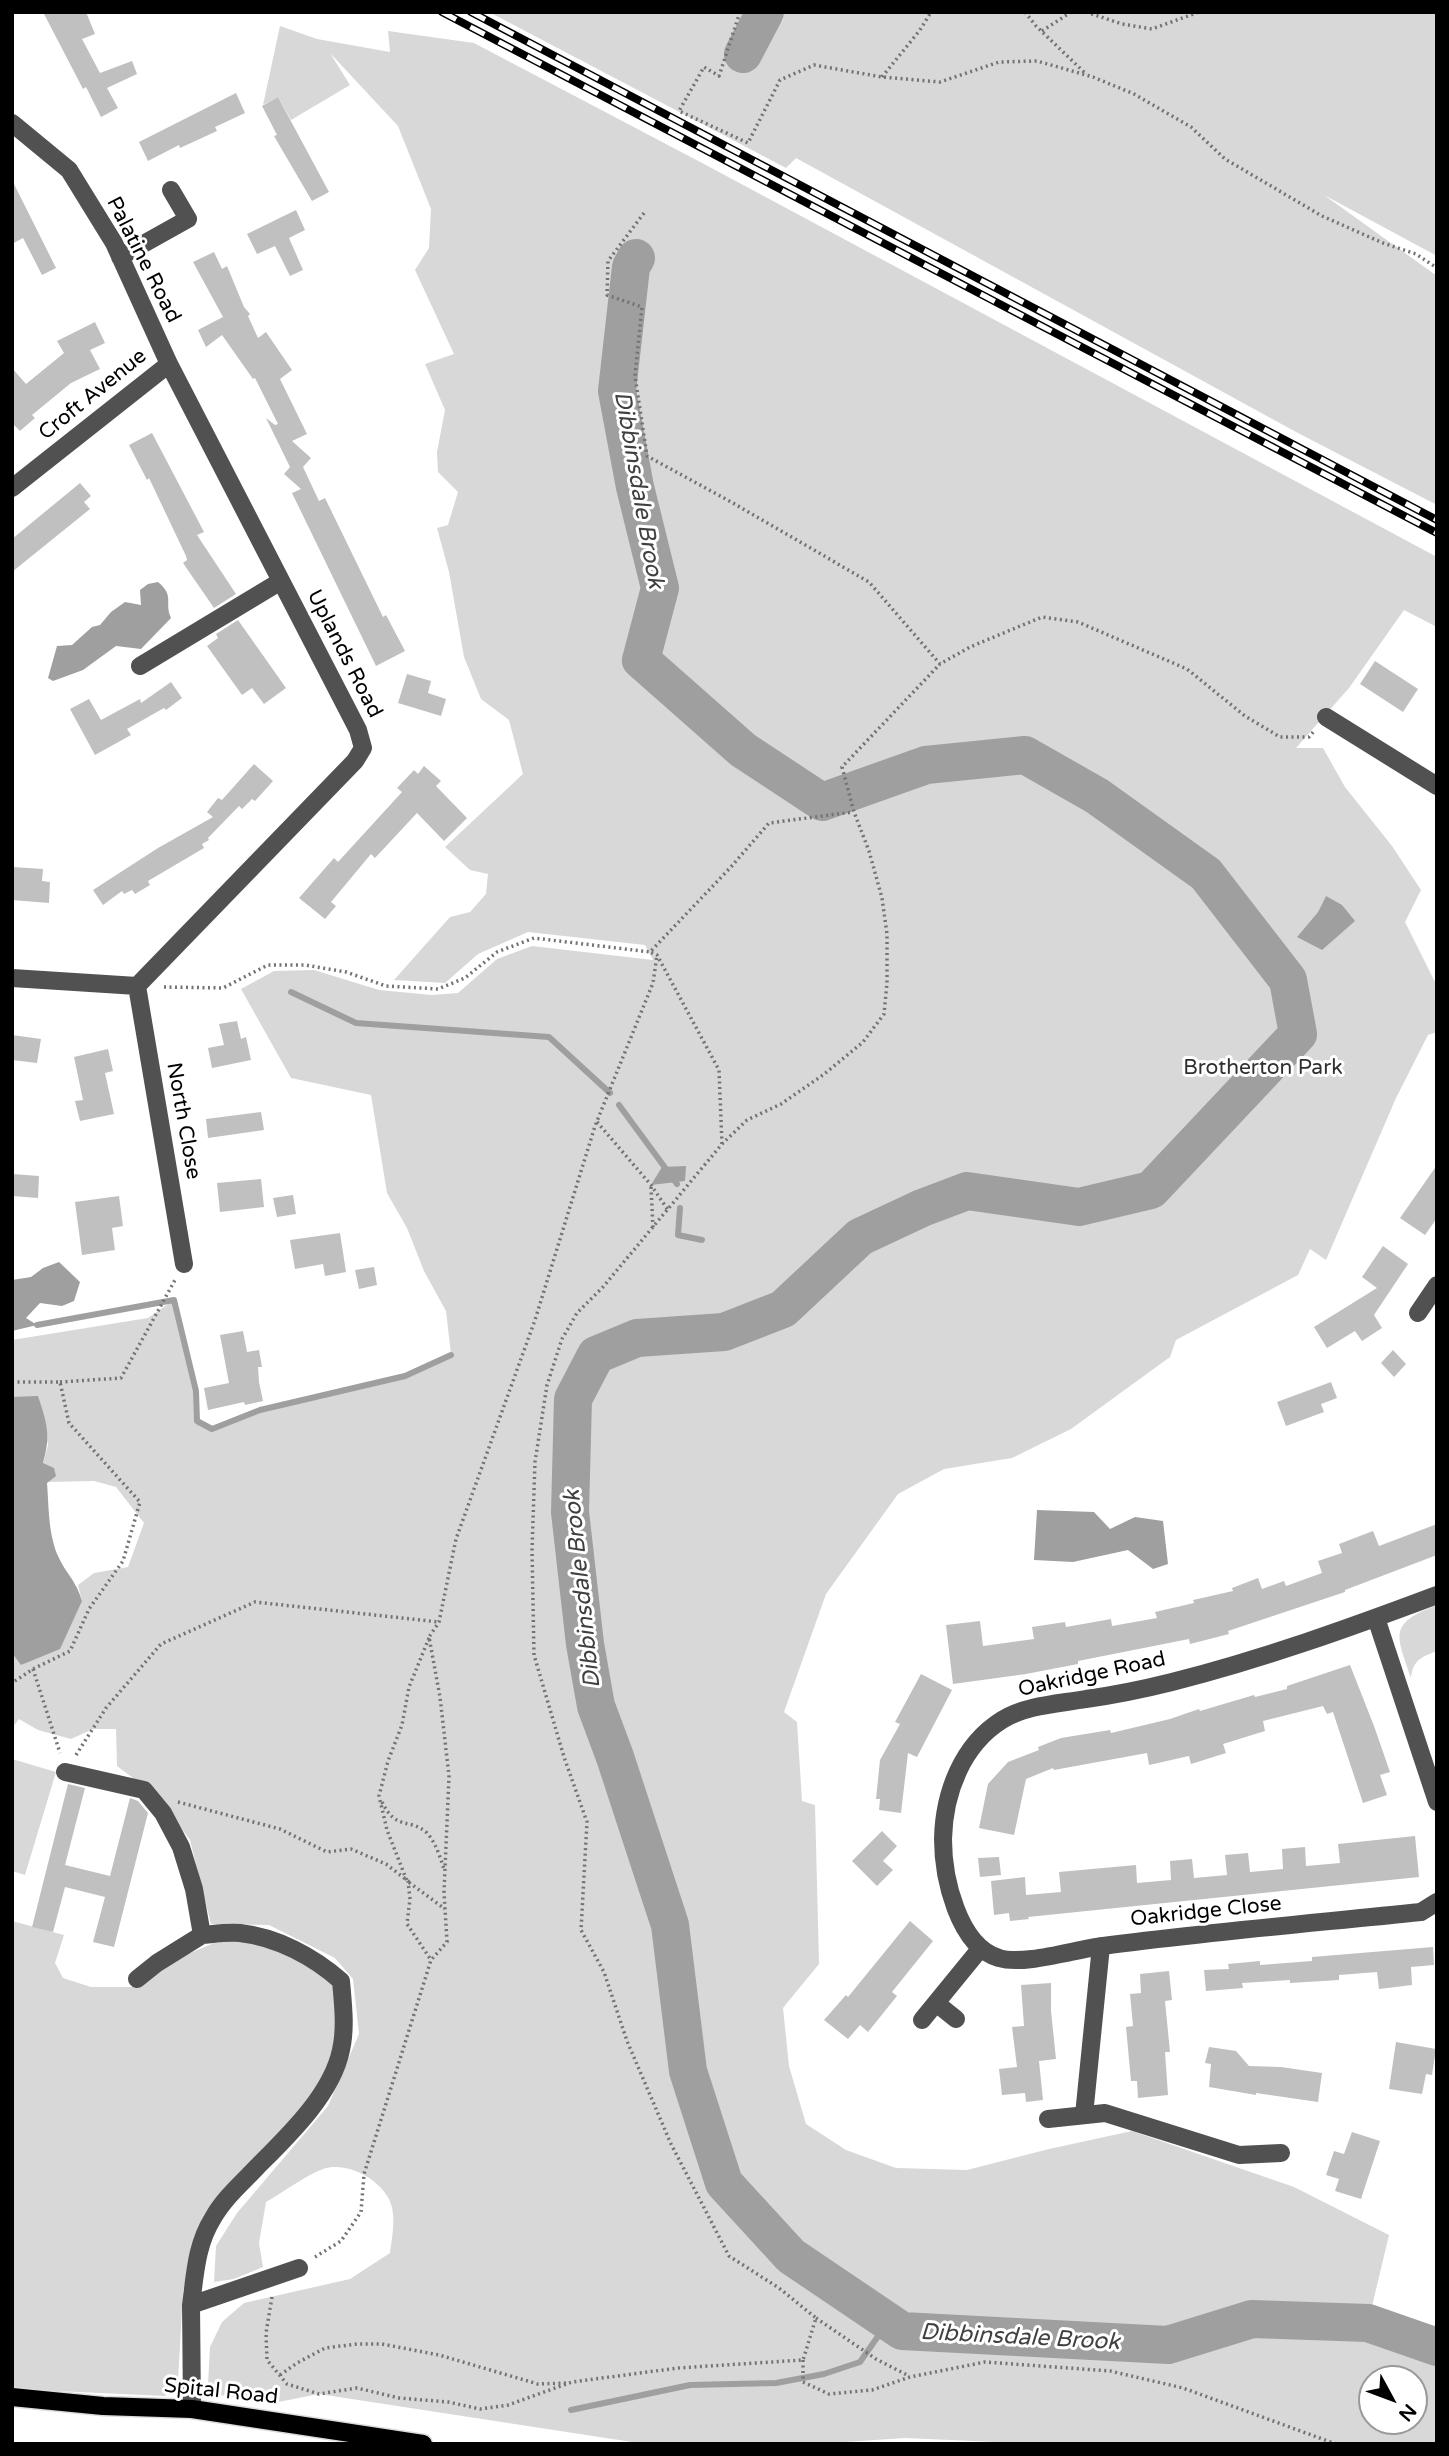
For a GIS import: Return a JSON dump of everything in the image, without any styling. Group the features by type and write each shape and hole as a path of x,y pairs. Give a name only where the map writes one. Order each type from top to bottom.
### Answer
{"main road":[{"name":"Spital Road","path":"12,2397 103,2406 191,2409 423,2444"}],"street":[{"name":"Palatine Road","path":"12,123 69,170 120,257 169,364"},
{"path":"120,257 188,219 170,190"},
{"name":"Croft Avenue","path":"12,488 169,364"},
{"name":"Uplands Road","path":"137,986 355,761 363,748 358,730 169,364"},
{"path":"140,666 281,581"},
{"path":"1326,717 1437,786"},
{"path":"12,978 137,986"},
{"name":"North Close","path":"137,986 184,1264"},
{"path":"1418,1313 1437,1285"},
{"name":"Oakridge Road","path":"980,1949 963,1926 953,1899 943,1855 944,1816 962,1759 980,1736 1004,1719 1030,1708 1169,1682 1286,1650 1437,1595"},
{"path":"1376,1618 1437,1802"},
{"path":"65,1772 144,1790 163,1813 181,1847 194,1889 202,1935"},
{"name":"Oakridge Close","path":"980,1949 1000,1959 1023,1959 1101,1946 1420,1912 1437,1902"},
{"path":"137,1979 202,1935 239,1933 275,1940 321,1963 341,1981 344,2025 341,2051 332,2077 298,2125 231,2194 212,2218 197,2255 191,2305 191,2409"},
{"path":"1084,2115 1101,1946"},
{"path":"922,2020 980,1949"},
{"path":"936,2003 956,2020"},
{"path":"1048,2119 1105,2113 1239,2155 1281,2153"},
{"path":"191,2305 299,2268"}],"path":[{"path":"740,12 719,76 704,68 680,111 748,143 780,80 814,65 882,77 940,82 999,62 1037,61 1088,75 1134,94 1191,127 1225,159 1322,216 1383,243 1416,254 1437,268"},
{"path":"882,77 931,12"},
{"path":"1025,12 1088,75"},
{"path":"1042,31 1071,12"},
{"path":"1086,12 1122,24 1152,29 1199,12"},
{"path":"644,214 608,261 607,295 642,307 635,376 647,456 869,582 940,664"},
{"path":"909,2377 876,2359 816,2318 779,2288 729,2256 671,2144 627,2041 604,1972 581,1930 587,1822 564,1757 534,1655 531,1550 535,1462 547,1385 562,1339 577,1313 653,1229 722,1144 747,1120 781,1104 823,1075 863,1042 884,1014 887,934 882,898 842,767 940,664 970,647 1042,617 1078,622 1187,669 1245,716 1280,737 1309,737 1326,717"},
{"path":"650,953 769,823 854,812"},
{"path":"137,986 223,988 268,965 293,965 346,972 386,986 438,989 466,978 497,952 534,938 650,953 657,955 719,1070 722,1144"},
{"path":"431,1960 407,1924 410,1899 407,1881 387,1830 379,1796 388,1761 402,1725 409,1687 429,1637 439,1622 456,1539 535,1320 597,1122 653,983 657,955"},
{"path":"597,1122 651,1185 668,1210"},
{"path":"651,1185 653,1229"},
{"path":"12,1382 121,1378 184,1264"},
{"path":"12,1683 33,1669 71,1651 89,1609 123,1561 140,1502 69,1423 60,1382"},
{"path":"65,1772 106,1708 161,1644 255,1602 439,1622"},
{"path":"299,2268 341,2241 361,2212 364,2175 431,1960 447,1942 445,1871 449,1776 440,1697 429,1637"},
{"path":"33,1669 65,1772"},
{"path":"379,1796 387,1812 399,1823 416,1826 427,1834 436,1845 445,1871"},
{"path":"169,1799 280,1829 327,1852 351,1849 387,1864 445,1909"},
{"path":"274,2276 266,2333 267,2360 287,2384 319,2394 357,2388 399,2398 448,2402 480,2409 508,2405 572,2382"},
{"path":"816,2318 803,2360 803,2382 829,2394 872,2390 909,2377 985,2362 1110,2371 1183,2388 1336,2444"},
{"path":"280,2375 325,2348 345,2345 382,2344 439,2356 538,2384 678,2368 803,2360"}],"green space":[{"path":"489,12 782,12 782,23 784,12 1437,12 1437,256 1324,195 1437,276 1437,505 1296,432 796,158 786,168"},
{"name":"Brotherton Park","path":"280,26 317,39 390,52 388,31 474,43 1437,557 1437,627 1404,610 1349,688 1296,748 1323,748 1345,787 1392,846 1421,890 1405,922 1437,986 1437,1032 1428,1035 1396,1098 1326,1260 1310,1249 1298,1275 1176,1340 1170,1357 1071,1429 1012,1458 944,1469 898,1494 826,1594 784,1712 797,1722 802,1801 815,1805 819,1964 783,2008 789,2066 806,2124 846,2150 896,2168 967,2170 1132,2131 1294,2187 1389,2235 1368,2323 1437,2347 1437,2444 1041,2444 905,2438 815,2444 645,2444 319,2394 273,2403 213,2394 208,2384 210,2347 222,2322 244,2303 350,2279 390,2253 393,2212 384,2191 360,2173 332,2167 309,2176 266,2202 259,2243 263,2267 234,2279 214,2282 216,2246 237,2213 328,2106 359,2034 353,1979 335,1958 269,1925 211,1924 190,1840 157,1796 117,1766 116,1729 93,1729 71,1739 38,1730 19,1719 12,1728 12,1653 22,1665 82,1601 78,1585 94,1573 128,1567 144,1523 116,1487 94,1481 47,1482 43,1464 48,1445 38,1397 12,1397 12,1340 148,1318 174,1300 196,1391 197,1421 212,1429 260,1410 405,1376 451,1354 446,1311 424,1271 407,1228 387,1193 371,1095 291,1078 241,989 274,971 314,970 379,990 432,995 458,993 497,959 532,946 653,960 645,945 528,932 478,954 445,983 394,980 450,917 470,912 486,894 488,874 470,870 445,847 523,774 509,720 481,699 464,657 449,572 437,528 448,525 458,492 438,472 437,452 445,410 425,364 454,354 415,270 429,248 431,209 398,126 330,53 350,85 291,120 278,97 263,105","holes":["1326,896 1322,950 1298,936 1318,912"]},
{"path":"1437,1605 1437,1651 1419,1660 1411,1678 1402,1651 1400,1632 1410,1618"},
{"path":"12,1759 56,1772 25,1875 12,1871"},
{"path":"12,1921 64,1935 55,1963 63,1978 91,1987 131,1987 176,1959 214,1943 245,1940 277,1948 332,1982 338,2027 334,2054 324,2076 307,2103 197,2237 183,2291 178,2381 165,2396 12,2389"}],"shaded area":[{"path":"158,582 168,595 171,618 141,649 116,646 83,670 53,681 48,678 57,646 72,645 92,627 100,625 111,612 125,602 141,605 140,590 148,584"},
{"path":"1326,896 1342,905 1355,921 1322,950 1297,937 1318,912"},
{"path":"686,1166 685,1181 651,1185 662,1167"},
{"path":"59,1262 80,1282 74,1301 62,1306 40,1303 26,1318 37,1325 12,1331 12,1280 31,1277 43,1268"},
{"path":"38,1396 47,1430 43,1463 54,1468 56,1476 47,1483 53,1540 59,1558 82,1601 60,1649 21,1665 12,1653 12,1397"},
{"path":"1037,1510 1094,1512 1110,1529 1135,1517 1163,1521 1168,1564 1153,1569 1128,1550 1073,1562 1034,1560"}],"building":[{"path":"43,12 86,12 95,34 82,39 100,73 132,61 137,74 107,88 118,108 101,117 86,87 83,89"},
{"path":"236,93 245,113 215,127 217,131 180,148 179,145 148,161 139,142"},
{"path":"278,97 329,192 312,201 274,136 277,135 262,106"},
{"path":"12,180 56,268 42,275 23,238 12,244"},
{"path":"296,210 305,230 289,238 303,270 290,276 275,246 257,254 247,234"},
{"path":"214,252 222,269 227,266 244,307 250,314 248,316 258,338 266,332 292,370 280,379 307,434 292,441 311,458 303,467 319,501 325,498 383,617 386,615 405,651 376,666 292,493 301,489 284,474 290,467 266,418 275,425 278,424 255,378 253,379 222,335 206,347 198,330 223,317 193,262"},
{"path":"95,322 105,343 90,350 100,369 71,383 32,415 35,418 20,431 12,423 12,368 26,384 64,353 57,341"},
{"path":"152,433 204,532 197,535 236,594 214,608 183,563 187,560 186,556 149,478 147,480 129,445"},
{"path":"80,483 91,496 84,502 90,509 12,572 12,539"},
{"path":"238,620 286,688 264,704 252,688 242,695 207,646 218,638 216,634"},
{"path":"1375,661 1418,689 1403,712 1360,684"},
{"path":"407,674 431,681 428,693 446,699 441,716 398,703"},
{"path":"171,682 182,698 166,710 164,708 127,729 131,735 95,755 70,709 89,699 101,720 140,699 141,703"},
{"path":"254,764 273,781 255,801 252,799 242,809 239,806 209,840 202,844 204,848 148,881 150,885 135,894 132,890 124,894 122,891 103,905 93,890 158,848 213,817 207,812 218,798 222,800"},
{"path":"424,766 441,781 436,786 467,818 444,841 417,813 375,858 371,854 331,902 336,906 325,919 299,898 334,858 338,862 402,792 397,788 414,770 418,774"},
{"path":"12,867 43,869 42,881 50,882 49,903 12,900"},
{"path":"237,1021 241,1039 246,1037 251,1060 212,1068 208,1048 224,1045 219,1024"},
{"path":"12,1035 41,1039 37,1063 12,1060"},
{"path":"108,1049 113,1071 105,1073 114,1114 80,1121 75,1101 83,1100 74,1057"},
{"path":"261,1112 264,1130 208,1138 206,1119"},
{"path":"1437,1165 1437,1218 1425,1235 1400,1218"},
{"path":"12,1174 39,1176 38,1198 12,1196"},
{"path":"261,1179 264,1207 220,1212 217,1183"},
{"path":"293,1195 296,1214 277,1217 273,1198"},
{"path":"119,1196 123,1226 112,1228 115,1250 82,1255 75,1202"},
{"path":"340,1233 346,1272 325,1276 323,1264 295,1269 290,1240"},
{"path":"1383,1246 1408,1264 1374,1315 1382,1328 1362,1341 1355,1331 1327,1348 1314,1327 1377,1288 1362,1277"},
{"path":"374,1267 377,1285 359,1289 355,1270"},
{"path":"243,1331 247,1352 259,1350 262,1367 258,1367 259,1382 263,1401 208,1410 204,1388 229,1383 220,1335"},
{"path":"1393,1350 1406,1364 1394,1377 1381,1363"},
{"path":"1331,1382 1337,1398 1321,1404 1324,1412 1286,1426 1277,1402"},
{"path":"1437,1524 1437,1555 1345,1592 1228,1631 1229,1634 1190,1644 1189,1639 1026,1674 953,1684 946,1625 980,1621 983,1646 1034,1639 1032,1627 1065,1622 1066,1627 1111,1619 1112,1626 1157,1618 1155,1612 1233,1591 1232,1588 1258,1578 1262,1589 1284,1581 1286,1586 1322,1573 1318,1561 1342,1553 1339,1544 1373,1531 1379,1546"},
{"path":"1350,1665 1390,1772 1380,1775 1387,1795 1363,1803 1333,1712 1327,1714 1323,1706 1263,1721 1265,1731 1223,1744 1226,1753 1191,1764 1189,1756 1149,1765 1147,1753 1054,1770 1053,1768 1026,1779 1014,1835 979,1828 988,1784 1008,1762 1039,1750 1038,1747 1061,1738 1110,1730 1111,1733 1254,1695 1255,1697 1287,1689 1287,1686"},
{"path":"921,1674 952,1690 917,1757 908,1753 901,1813 879,1810 880,1799 876,1799 880,1760 900,1724 895,1722"},
{"path":"68,1784 85,1788 65,1865 110,1876 130,1798 138,1801 148,1813 114,1947 93,1942 105,1897 65,1887 53,1932 32,1927"},
{"path":"882,1831 897,1846 883,1861 893,1870 877,1886 852,1861"},
{"path":"1415,1836 1419,1877 1010,1921 1009,1913 994,1915 991,1881 1025,1877 1026,1895 1061,1892 1059,1872 1136,1865 1137,1883 1171,1880 1170,1861 1192,1859 1194,1878 1227,1875 1225,1855 1248,1853 1250,1872 1283,1869 1282,1849 1305,1847 1306,1866 1340,1863 1338,1844"},
{"path":"999,1857 1001,1875 980,1877 978,1858"},
{"path":"910,1921 933,1941 892,1992 897,1996 868,2032 860,2025 848,2039 824,2020 846,1995 848,1997"},
{"path":"1433,1947 1434,1965 1411,1967 1412,1985 1379,1989 1377,1972 1339,1975 1339,1980 1242,1983 1243,1988 1206,1991 1204,1970 1229,1969 1228,1964 1260,1961 1260,1965 1312,1961 1312,1957"},
{"path":"1169,1971 1172,2000 1165,2001 1170,2052 1165,2052 1168,2095 1138,2098 1137,2081 1131,2081 1126,2027 1133,2026 1130,1994 1141,1993 1140,1974"},
{"path":"1051,1983 1056,2059 1039,2061 1043,2100 1026,2102 1025,2093 1002,2095 999,2069 1017,2067 1012,2027 1024,2026 1021,1985"},
{"path":"1396,2042 1436,2049 1432,2075 1426,2074 1422,2094 1389,2089"},
{"path":"1209,2047 1236,2051 1249,2066 1322,2073 1318,2102 1209,2087 1211,2064 1205,2063"},
{"path":"1352,2132 1380,2141 1361,2199 1335,2191 1339,2179 1326,2175 1334,2151 1344,2154"}],"waterway":[{"name":"Dibbinsdale Brook","path":"743,54 765,12"},
{"name":"Dibbinsdale Brook","path":"636,258 631,267 617,391 635,487 660,588 641,660 743,750 822,802 926,765 1025,755 1097,796 1206,874 1288,980 1298,1034 1151,1190 1079,1207 967,1191 922,1208 860,1237 783,1309 724,1332 637,1338 596,1355 573,1399 570,1512 585,1644 596,1706 670,1925 688,2071 724,2183 791,2256 902,2331 1168,2345 1252,2319 1368,2323 1437,2347"},
{"path":"291,992 356,1023 549,1037 610,1093"},
{"path":"619,1105 677,1184"},
{"path":"680,1208 678,1235 702,1240"},
{"path":"37,1325 174,1300 196,1391 197,1421 212,1429 260,1410 405,1376 451,1355"},
{"path":"571,2410 690,2385 776,2383 824,2374 860,2362 888,2322"}],"railway":[{"path":"442,12 1437,533"},
{"path":"471,12 1437,520"}]}
